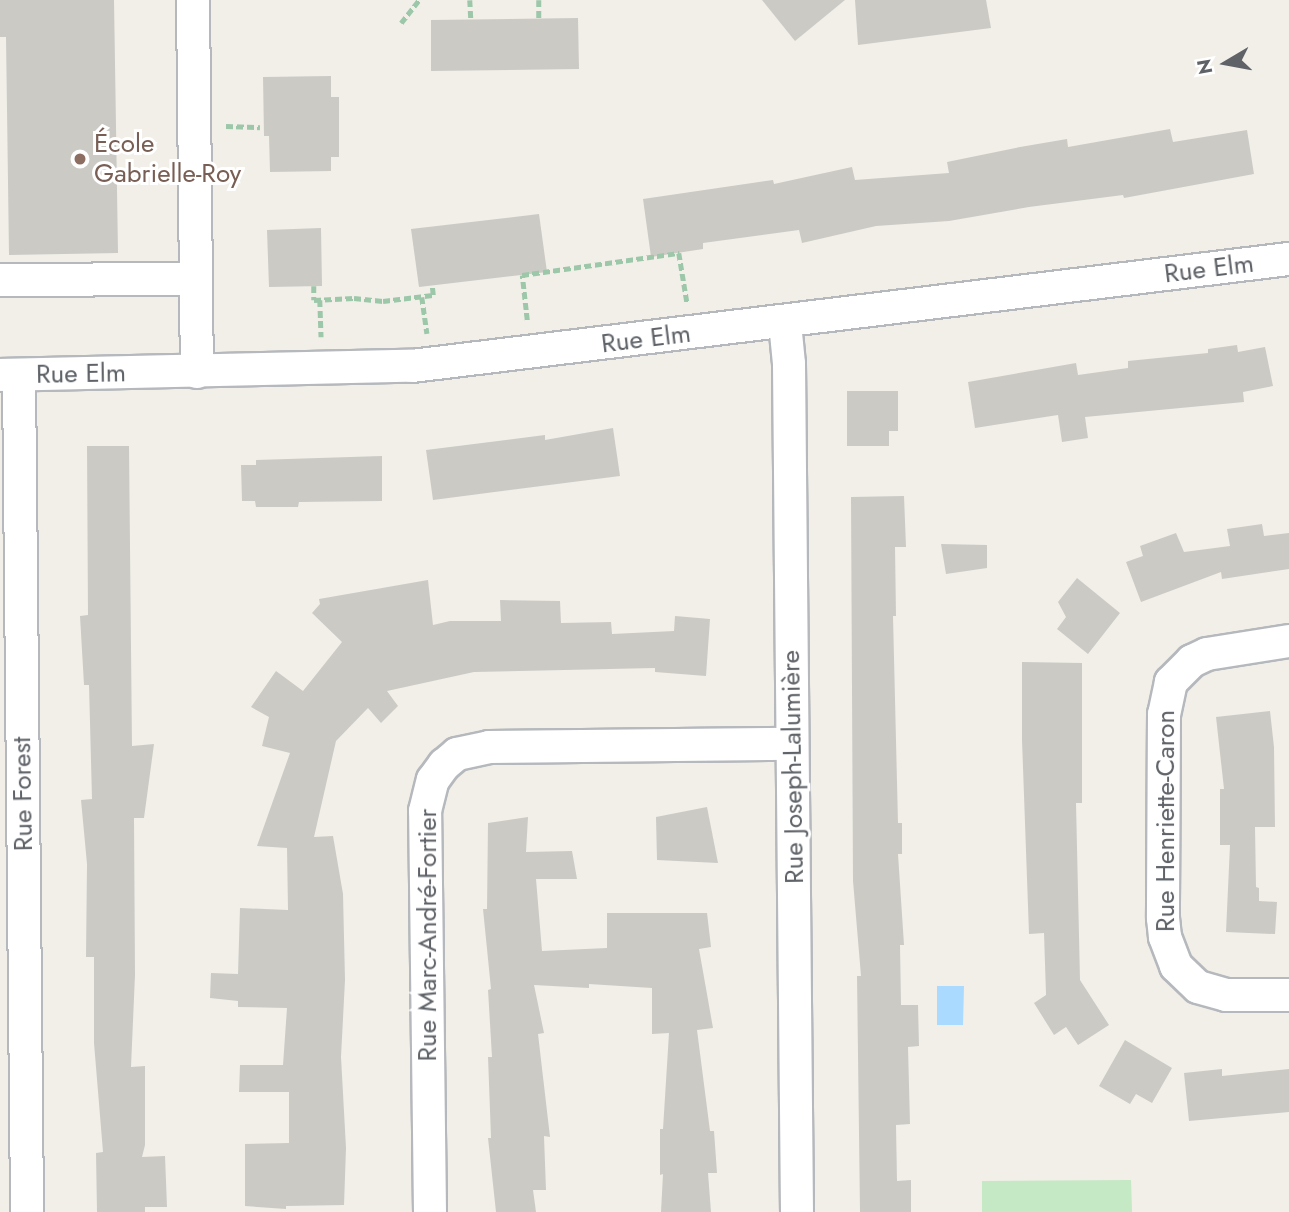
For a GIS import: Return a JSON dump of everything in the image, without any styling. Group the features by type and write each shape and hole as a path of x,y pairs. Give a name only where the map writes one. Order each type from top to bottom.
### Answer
{"street":[{"path":"193,0 197,372"},
{"name":"Rue Elm","path":"9,375 412,366 785,323 1289,259"},
{"path":"0,280 197,279"},
{"name":"Rue Joseph-Lalumière","path":"785,323 789,363 797,1212"},
{"name":"Rue Forest","path":"9,375 27,1212"},
{"name":"Rue Henriette-Caron","path":"1289,641 1207,654 1192,660 1171,682 1164,714 1163,918 1165,937 1176,966 1198,987 1226,995 1289,995"},
{"name":"Rue Marc-André-Fortier","path":"430,1212 425,811 433,780 444,765 457,754 489,747 792,744"}],"path":[{"path":"401,23 419,0"},
{"path":"470,0 471,19"},
{"path":"539,0 539,19"},
{"path":"225,126 260,127"},
{"path":"527,322 522,275 679,253 687,303"},
{"path":"314,286 314,299 354,298 383,301 433,295 432,285"},
{"path":"422,297 427,334"},
{"path":"320,300 321,339"}],"green space":[{"path":"1131,1180 1132,1212 982,1212 982,1181"}],"water":[{"path":"937,986 964,986 963,1025 937,1025"}],"building":[{"path":"0,0 114,0 118,253 9,255 6,37 0,37"},
{"path":"762,0 845,0 795,41"},
{"path":"855,0 986,0 991,28 858,45"},
{"path":"578,18 579,69 431,71 431,20"},
{"path":"331,76 331,97 339,97 339,157 331,157 331,171 270,172 269,136 264,136 263,77"},
{"path":"1170,129 1173,142 1247,130 1254,174 1124,198 1123,195 1029,207 949,221 876,226 802,243 799,230 703,243 703,249 651,257 643,199 773,180 774,184 852,167 855,180 949,173 947,162 1020,147 1067,139 1068,147"},
{"path":"539,214 547,272 419,287 411,229"},
{"path":"321,228 322,286 269,287 267,230"},
{"path":"1237,345 1238,352 1265,347 1273,386 1243,392 1244,402 1085,417 1088,438 1062,442 1058,415 975,428 968,382 1076,363 1078,375 1128,368 1128,361 1208,353 1208,349"},
{"path":"847,391 898,391 898,431 889,431 889,446 847,446"},
{"path":"613,428 620,476 433,500 426,450 545,435 545,440"},
{"path":"87,446 129,446 132,746 154,744 144,818 134,818 135,975 131,1067 145,1066 145,1145 142,1157 165,1156 167,1207 145,1207 145,1212 97,1212 96,1153 103,1152 94,1043 94,957 86,957 87,864 81,800 92,799 89,685 84,685 80,616 88,615"},
{"path":"382,456 382,501 299,502 298,507 256,507 255,501 242,501 241,465 256,465 256,460"},
{"path":"904,496 906,547 895,547 896,616 893,616 898,823 902,823 902,854 898,854 904,945 900,945 901,1005 918,1005 919,1046 908,1047 910,1124 896,1125 897,1181 911,1180 911,1212 860,1212 857,976 861,976 853,881 851,497"},
{"path":"1262,524 1264,536 1289,533 1289,569 1222,579 1221,572 1141,602 1126,562 1143,556 1140,546 1176,533 1184,552 1230,546 1227,529"},
{"path":"941,544 987,545 987,568 946,574"},
{"path":"1077,578 1120,613 1088,654 1057,629 1066,617 1058,602"},
{"path":"428,580 433,625 450,621 501,621 500,600 560,601 561,623 611,622 612,634 674,631 675,616 710,619 706,676 655,672 655,668 474,672 387,691 398,706 381,723 368,708 336,741 314,837 333,836 343,894 345,980 341,1057 346,1148 344,1205 286,1206 286,1209 245,1206 245,1144 289,1143 289,1092 239,1092 240,1065 283,1065 287,1008 238,1007 238,1001 210,998 211,973 238,974 240,908 288,910 287,848 257,846 290,753 262,746 269,717 251,707 276,671 303,691 342,642 312,613 320,604 319,599"},
{"path":"1022,662 1082,663 1082,803 1076,803 1080,980 1109,1025 1078,1045 1066,1027 1054,1035 1034,1003 1046,995 1044,933 1029,934"},
{"path":"1270,711 1274,747 1275,827 1255,827 1256,887 1259,888 1259,901 1277,902 1275,934 1226,932 1230,845 1220,845 1220,789 1224,789 1216,717"},
{"path":"707,807 718,863 657,860 656,817"},
{"path":"528,817 526,852 572,851 577,879 536,879 542,951 607,948 607,913 707,913 711,947 699,949 713,1028 697,1030 710,1131 714,1131 717,1173 708,1173 711,1212 661,1212 663,1174 660,1175 660,1129 663,1129 669,1033 652,1034 652,988 589,984 589,988 534,985 544,1033 538,1034 550,1137 544,1136 546,1190 533,1190 536,1212 496,1212 488,1138 491,1138 488,1057 492,1057 488,990 491,989 483,909 487,909 488,823"},
{"path":"1125,1040 1172,1068 1152,1103 1136,1094 1130,1104 1099,1086"},
{"path":"1222,1069 1222,1076 1289,1069 1289,1112 1189,1121 1184,1073"}],"place":[{"name":"École Gabrielle-Roy","path":"80,159"}]}
